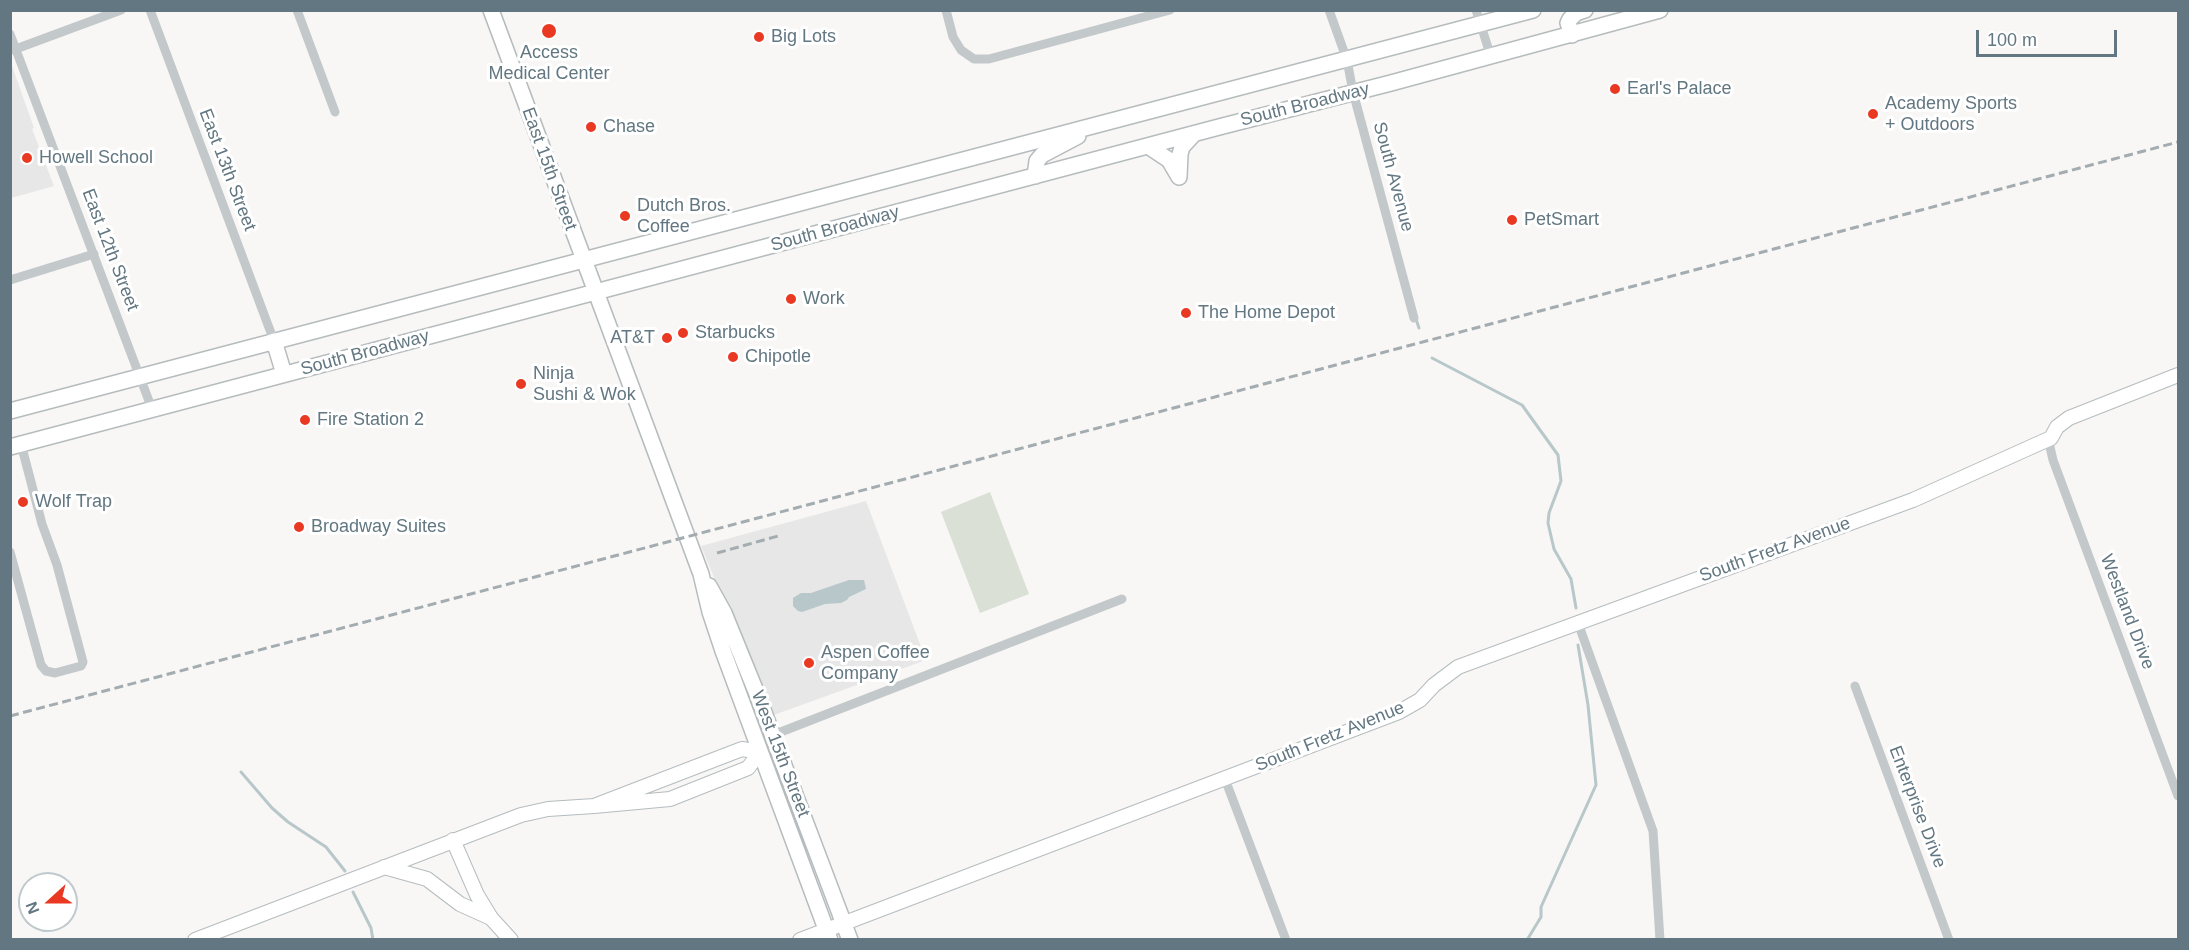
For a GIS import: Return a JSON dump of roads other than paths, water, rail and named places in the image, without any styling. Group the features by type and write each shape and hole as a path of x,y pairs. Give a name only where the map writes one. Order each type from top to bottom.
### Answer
{"main road":[{"name":"East 15th Street","path":"491,10 595,293"},
{"name":"South Broadway","path":"10,411 1347,60 1478,17 1533,10"},
{"path":"1572,35 1568,23 1569,18 1585,10"},
{"name":"South Broadway","path":"16,446 1491,57 1660,10"},
{"path":"1035,176 1037,161 1042,155 1096,126"},
{"path":"1148,146 1169,160 1179,177 1182,147 1195,134"},
{"name":"West 15th Street","path":"595,293 701,574 720,641 828,935"},
{"path":"274,341 284,374"},
{"name":"West 15th Street","path":"701,574 724,613 850,939"},
{"path":"760,752 773,735"}],"street":[{"path":"13,50 121,10"},
{"name":"East 13th Street","path":"150,10 274,341"},
{"path":"297,10 335,112"},
{"path":"946,10 953,37 961,50 974,59 1006,54 1170,10"},
{"name":"South Avenue","path":"1329,10 1347,60 1353,92 1414,318"},
{"path":"1478,17 1491,57"},
{"name":"East 12th Street","path":"10,34 13,50 94,254 152,409"},
{"path":"10,280 94,254"},
{"path":"2051,438 2057,427 2069,418 2178,375"},
{"name":"South Fretz Avenue","path":"800,939 828,935 844,924 1399,712 1420,700 1434,685 1458,667 1913,500 2051,438"},
{"name":"Westland Drive","path":"2051,438 2050,447 2053,460 2178,796"},
{"path":"10,552 41,665 46,671 55,673 81,666 83,662 57,564 16,446"},
{"path":"773,735 1122,598"},
{"path":"1578,622 1653,831 1660,939"},
{"name":"Enterprise Drive","path":"1855,686 1949,939"},
{"path":"195,939 521,815 548,809 594,806 670,799 748,768 760,752 742,749 594,806"},
{"path":"1225,779 1286,939"},
{"path":"453,840 477,895 491,918 511,939"},
{"path":"384,867 427,879 460,904 491,918"}],"waterway":[{"path":"1416,319 1419,328"},
{"path":"1432,358 1522,405 1558,455 1561,481 1549,513 1548,523 1554,549 1571,579 1576,608"},
{"path":"1527,940 1541,917 1541,907 1596,785 1588,705 1578,645"},
{"path":"241,772 272,808 288,822 326,847 345,871"},
{"path":"353,892 371,928 373,940"}],"railway":[{"path":"10,716 2178,142"},
{"path":"717,553 778,536"}],"place":[{"name":"Access Medical Center","path":"549,31"},
{"name":"Big Lots","path":"759,37"},
{"name":"Earl's Palace","path":"1615,89"},
{"name":"Academy Sports + Outdoors","path":"1873,114"},
{"name":"Chase","path":"591,127"},
{"name":"Howell School","path":"27,158"},
{"name":"Dutch Bros. Coffee","path":"625,216"},
{"name":"PetSmart","path":"1512,220"},
{"name":"Work","path":"791,299"},
{"name":"The Home Depot","path":"1186,313"},
{"name":"Starbucks","path":"683,333"},
{"name":"AT&T","path":"667,338"},
{"name":"Chipotle","path":"733,357"},
{"name":"Ninja Sushi & Wok","path":"521,384"},
{"name":"Fire Station 2","path":"305,420"},
{"name":"Wolf Trap","path":"23,502"},
{"name":"Broadway Suites","path":"299,527"},
{"name":"Aspen Coffee Company","path":"809,663"}]}
